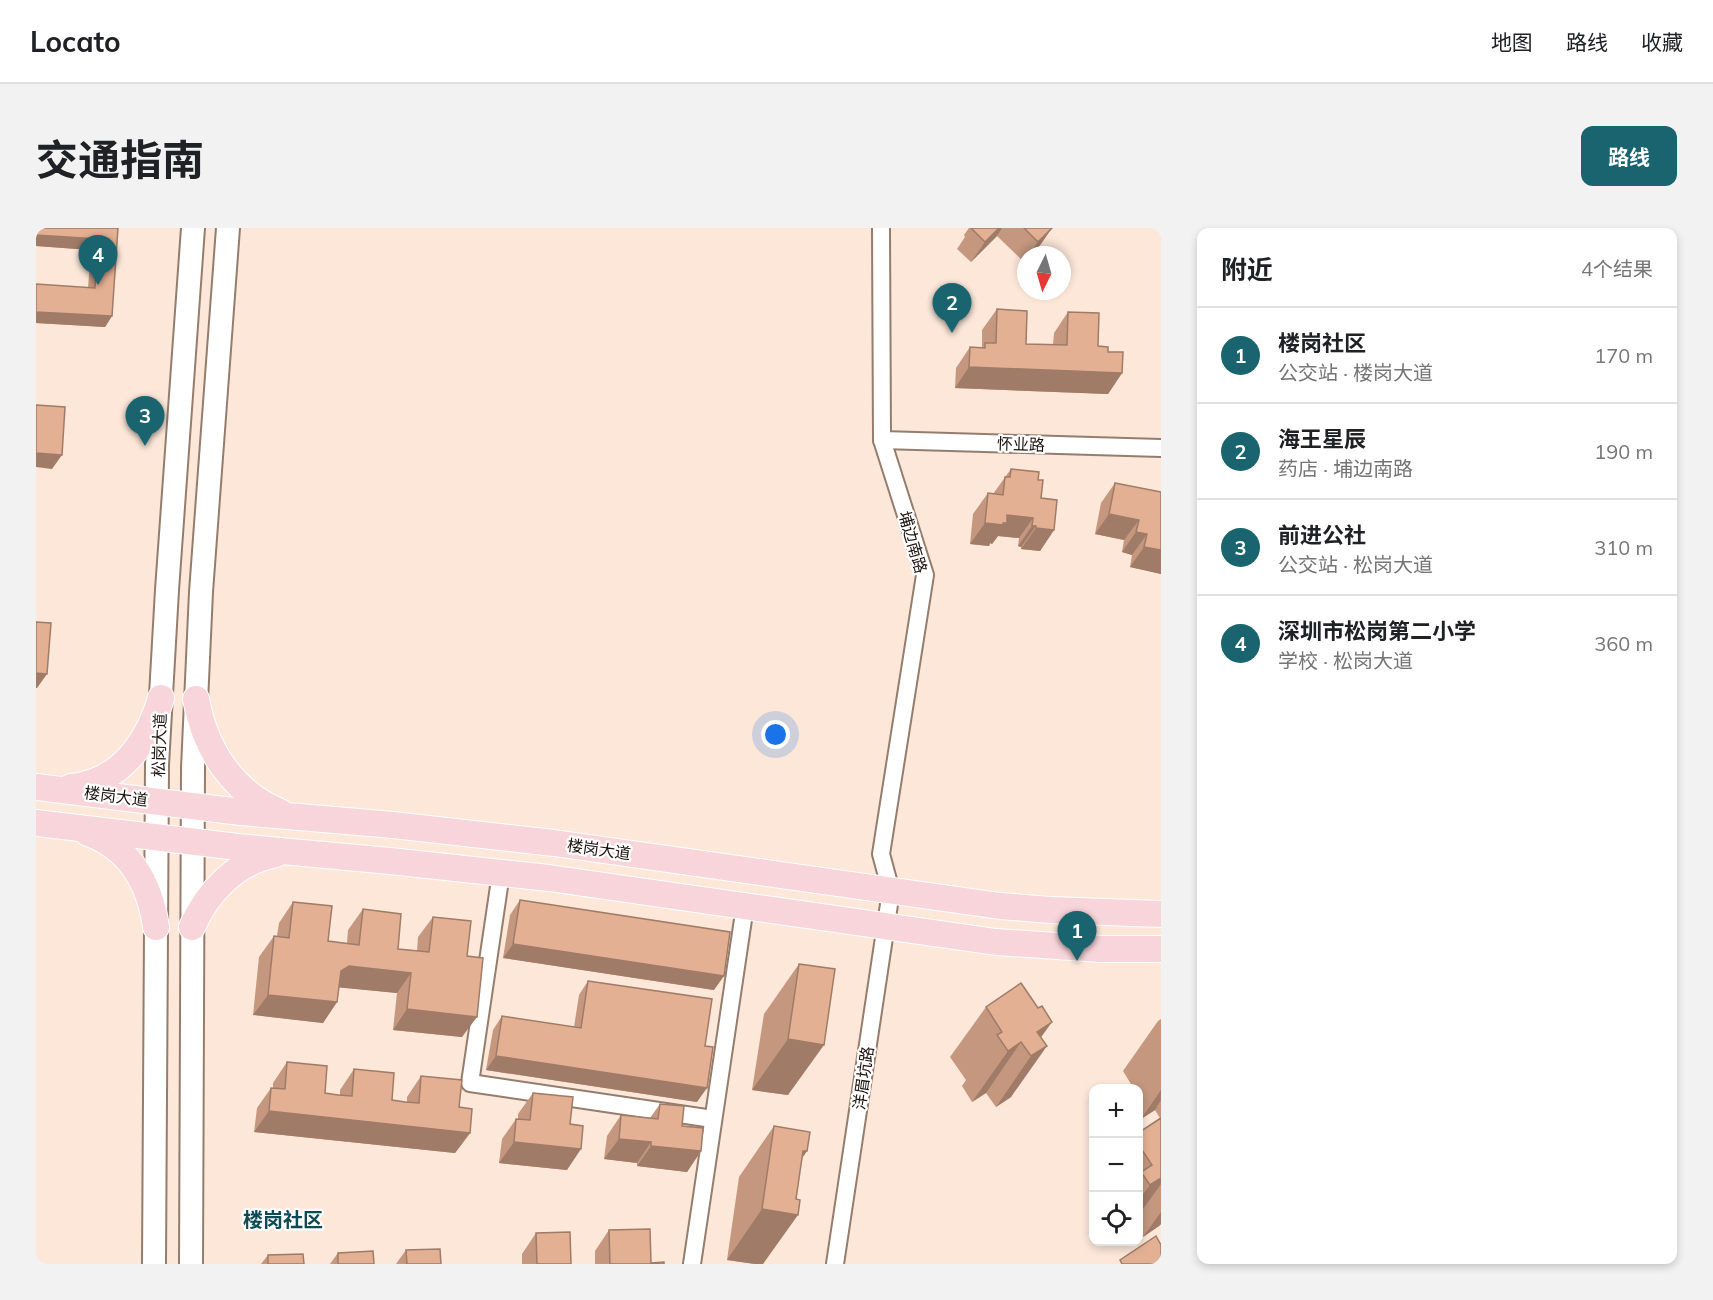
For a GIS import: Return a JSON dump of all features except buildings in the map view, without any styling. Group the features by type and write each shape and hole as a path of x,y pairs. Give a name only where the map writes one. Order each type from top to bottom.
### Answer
{"main road":[{"name":"松岗大道","path":"154,1264 157,801 169,554 193,228"},
{"path":"191,1264 193,806 196,699 202,580 228,228"},
{"path":"44,788 86,783 102,778 123,764 141,745 154,723 161,698"},
{"path":"196,699 209,745 226,771 256,798 291,816"},
{"name":"楼岗大道","path":"44,788 193,806 554,843 948,900 1051,910 1161,914"},
{"path":"43,824 285,852 501,873 885,927 1017,943 1101,949 1161,950"},
{"path":"43,824 84,831 115,847 131,863 144,883 153,904 156,927"},
{"path":"192,927 207,900 228,877 255,860 285,852"}],"street":[{"name":"埔边南路","path":"881,228 882,440 925,575 881,854 891,891"},
{"name":"怀业路","path":"882,440 1161,448"},
{"path":"501,873 470,1083 713,1119"},
{"name":"洋眉坑路","path":"835,1264 891,891"},
{"path":"692,1264 745,906"}],"place":[{"name":"深圳市松岗第二小学","path":"98,285"},
{"name":"海王星辰","path":"952,333"},
{"name":"前进公社","path":"145,446"},
{"name":"楼岗社区","path":"1077,961"}],"district":[{"name":"楼岗社区","path":"283,1220"}]}
